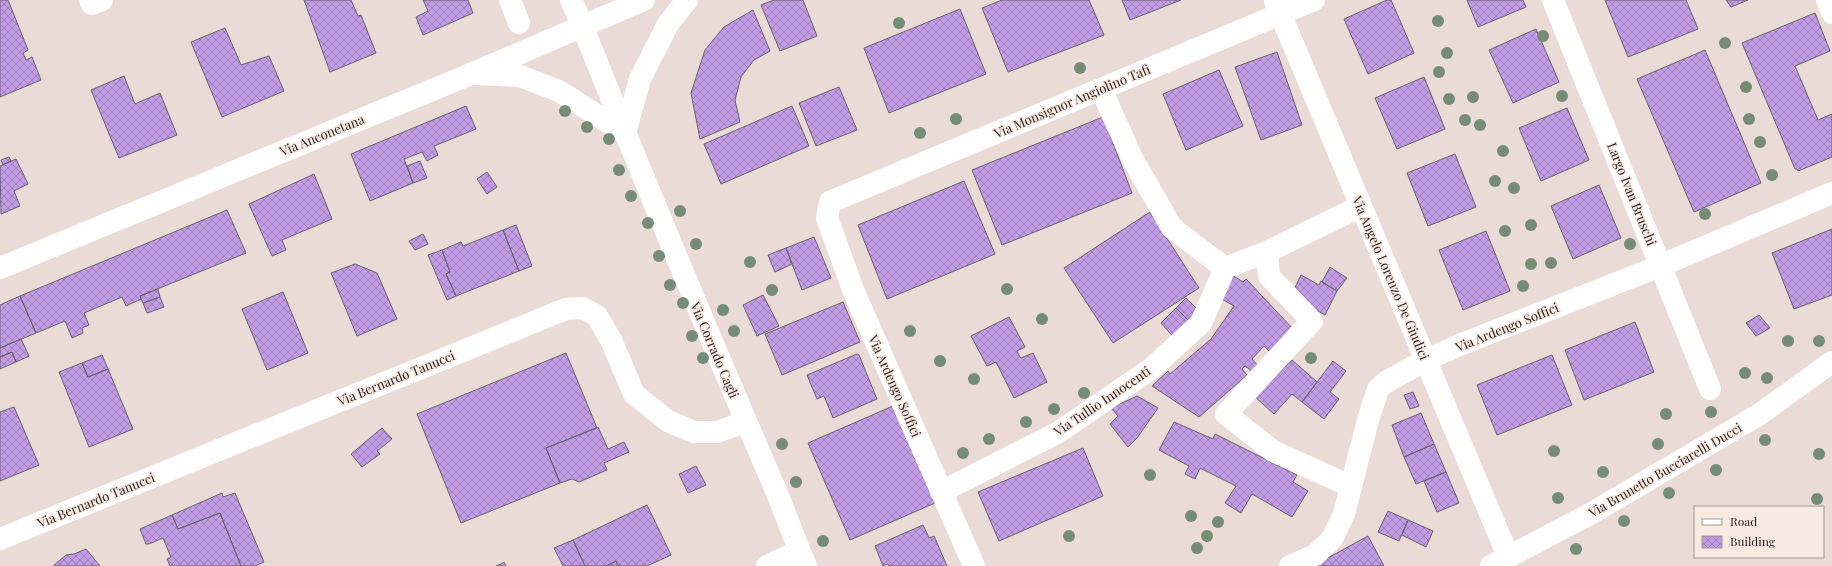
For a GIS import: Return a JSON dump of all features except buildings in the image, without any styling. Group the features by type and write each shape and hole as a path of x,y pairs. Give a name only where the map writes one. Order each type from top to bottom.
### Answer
{"street":[{"path":"90,0 92,4 102,0"},
{"path":"510,0 519,23"},
{"name":"Via Corrado Cagli","path":"571,0 745,422 772,480 802,558"},
{"name":"Via Anconetana","path":"0,268 471,74 582,25 644,0"},
{"path":"471,74 520,76 559,91 625,133 640,80 668,24 687,0"},
{"name":"Via Monsignor Angiolino Tafi","path":"830,202 1101,89 1278,7 1314,0"},
{"name":"Largo Ivan Bruschi","path":"1553,0 1710,388"},
{"path":"1827,0 1832,13"},
{"name":"Via Angelo Lorenzo De Giudici","path":"1278,7 1426,360 1499,561"},
{"path":"1101,89 1132,158 1172,228 1225,268 1267,252 1361,206"},
{"name":"Via Ardengo Soffici","path":"1290,566 1315,555 1332,539 1344,514 1350,486 1378,389 1386,382 1426,360 1660,266 1832,193"},
{"name":"Via Ardengo Soffici","path":"830,202 827,218 854,292 974,566"},
{"path":"1267,252 1269,276 1312,321 1226,414 1273,451 1350,486"},
{"name":"Via Tullio Innocenti","path":"941,492 1059,432 1152,368 1201,323 1225,268"},
{"name":"Via Bernardo Tanucci","path":"0,539 566,310 583,308 597,316 611,340 634,394 668,421 694,432 717,432 745,422"},
{"name":"Via Brunetto Bucciarelli Ducci","path":"1499,561 1592,513 1760,414 1832,362"},
{"path":"766,566 802,558"}]}
